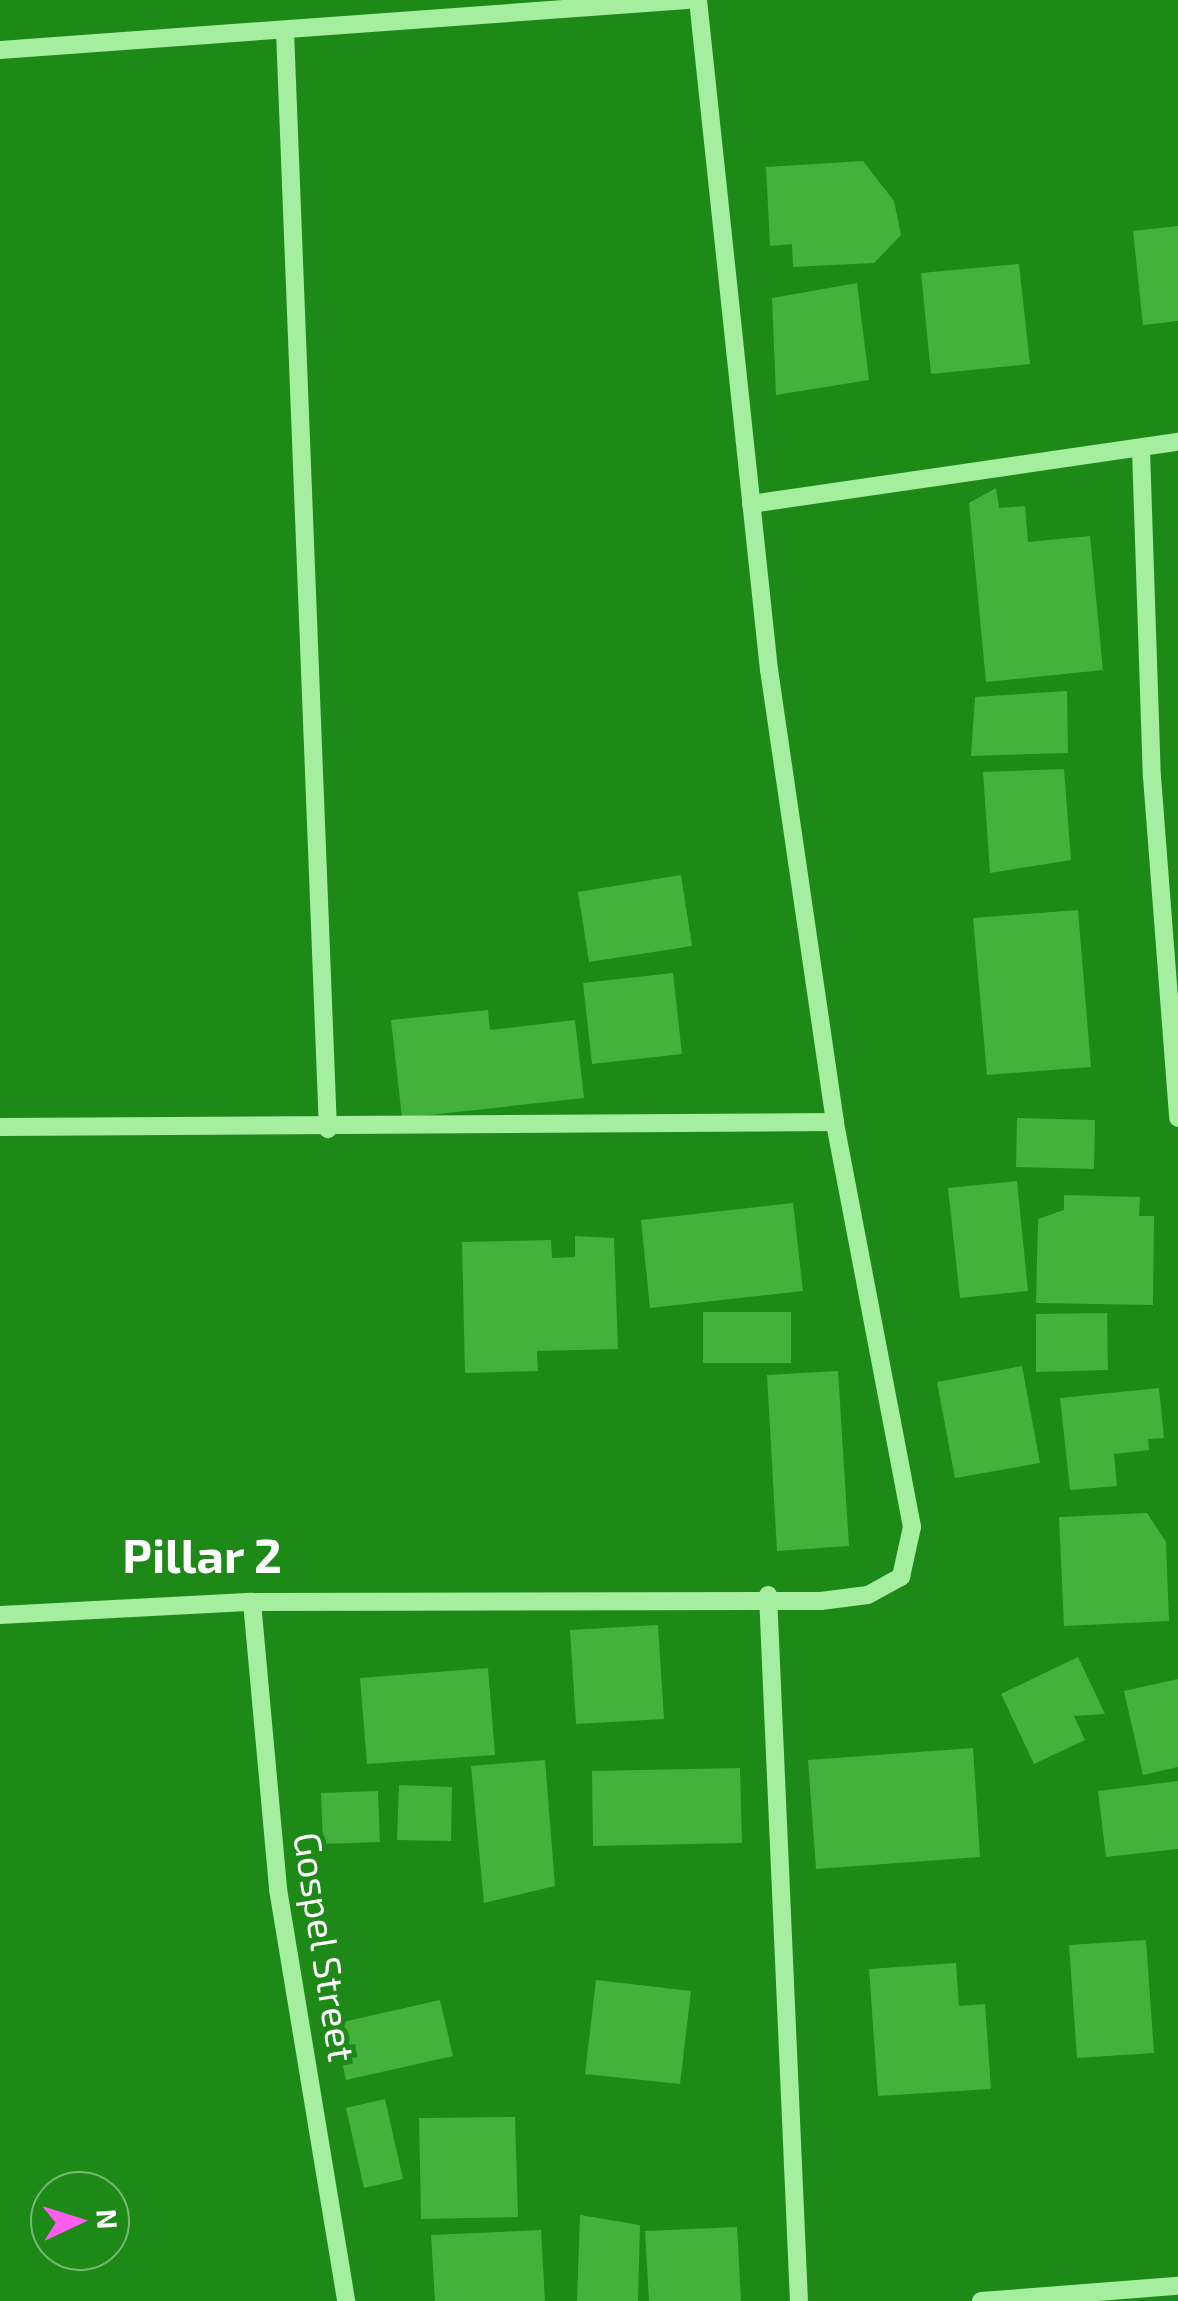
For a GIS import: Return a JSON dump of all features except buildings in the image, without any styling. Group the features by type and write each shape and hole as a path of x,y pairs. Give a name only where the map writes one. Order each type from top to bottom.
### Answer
{"street":[{"path":"0,50 687,0"},
{"path":"0,1615 252,1602 868,1595 900,1577 912,1527 835,1122 750,504 698,0"},
{"path":"285,31 328,1129"},
{"path":"750,504 1178,442"},
{"path":"1141,450 1177,1107"},
{"path":"0,1127 328,1129 835,1122"},
{"path":"768,1596 799,2301"},
{"name":"Gospel Street","path":"252,1602 278,1889 346,2301"},
{"path":"982,2301 1178,2286"}],"district":[{"name":"Pillar 2","path":"202,1555"}]}
